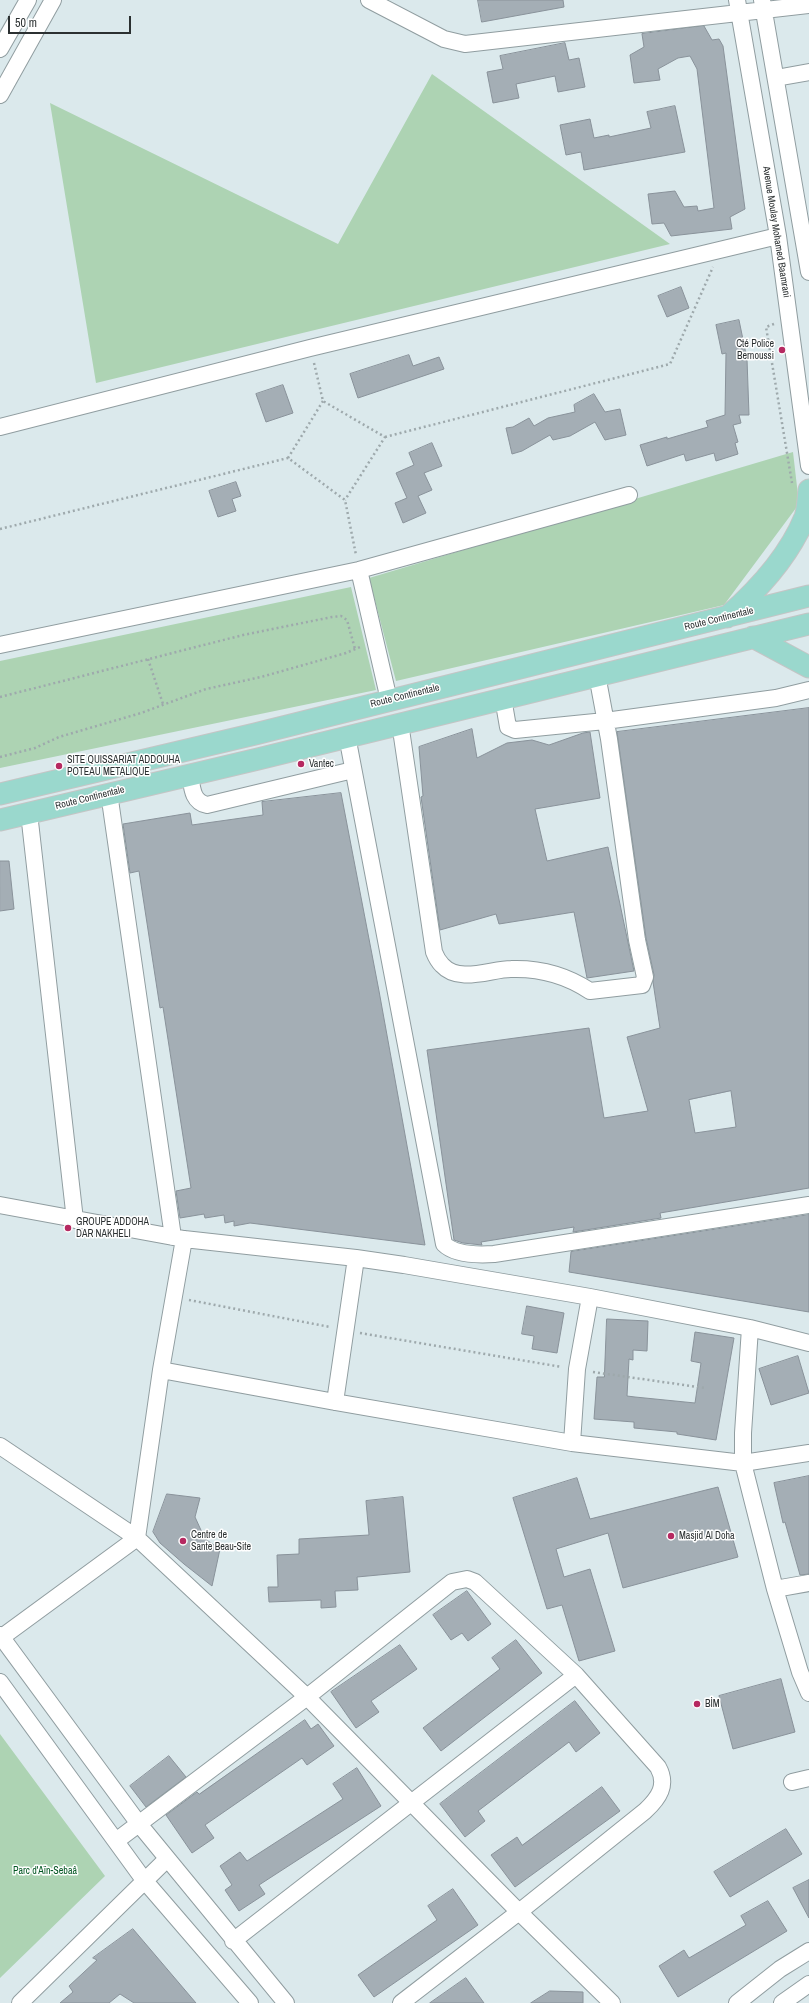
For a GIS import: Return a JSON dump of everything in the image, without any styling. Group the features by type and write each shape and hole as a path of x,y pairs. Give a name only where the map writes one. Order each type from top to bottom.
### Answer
{"main road":[{"path":"724,619 759,586 789,546 806,516 801,490"},
{"name":"Route Continentale","path":"0,794 724,619 809,596"},
{"name":"Route Continentale","path":"0,820 809,624"},
{"path":"752,637 809,667"}],"street":[{"path":"0,49 28,0"},
{"path":"0,95 53,0"},
{"path":"370,0 444,39 465,44 738,7 809,4"},
{"path":"763,5 809,272"},
{"name":"Avenue Moulay Mohamed Baamrani","path":"738,7 778,236 809,466"},
{"path":"776,78 809,72"},
{"path":"0,427 310,348 778,236"},
{"path":"0,645 359,570 629,495"},
{"path":"359,570 389,700"},
{"path":"400,723 434,952 442,966 453,972 466,974 480,974 510,969 556,974 576,981 590,991 642,985 645,977 637,940 597,675"},
{"path":"503,698 508,727 514,730 605,721 776,698 809,690"},
{"path":"347,736 442,1240 447,1247 476,1254 494,1254 809,1205"},
{"path":"190,774 196,799 207,805 353,770"},
{"path":"109,794 179,1238 174,1297 161,1370 137,1538 1,1636 139,1824 233,1941 286,2003"},
{"path":"29,813 75,1220"},
{"path":"0,1205 179,1238 356,1258 590,1297 750,1328 809,1343"},
{"path":"335,1402 356,1258"},
{"path":"572,1443 577,1369 590,1297"},
{"path":"750,1328 743,1433 743,1462 775,1589 800,1672 809,1693"},
{"path":"161,1370 572,1443 743,1462 809,1453"},
{"path":"0,1446 137,1538 307,1697 519,1912 612,2003"},
{"path":"116,1841 307,1697 452,1582 463,1579 471,1580 479,1585 576,1675 658,1767 664,1780 663,1788 659,1797 645,1811 519,1912 401,2003"},
{"path":"775,1589 809,1583"},
{"path":"233,1941 410,1802 576,1675"},
{"path":"0,1682 144,1880 250,2003"},
{"path":"792,1782 809,1778"},
{"path":"20,2003 167,1859"},
{"path":"737,2003 780,1969 809,1951"},
{"path":"782,2003 809,1984"}],"path":[{"path":"345,500 385,437 670,364 713,266 720,265"},
{"path":"773,317 774,325 766,327 801,490"},
{"path":"0,529 288,458 323,401 310,348"},
{"path":"323,401 385,437"},
{"path":"288,458 345,500 359,570"},
{"path":"0,697 243,635 332,616 341,616 347,620 355,649"},
{"path":"0,757 35,748 59,737 163,704 206,688 261,677 355,649 375,640"},
{"path":"148,659 163,704"},
{"path":"174,1297 346,1330 577,1369 705,1388"}],"green space":[{"path":"432,74 670,244 96,383 50,103 338,244"},
{"path":"793,452 799,504 724,605 396,681 369,578"},
{"path":"351,587 376,690 0,768 0,661"},
{"name":"Parc d'Aïn-Sebaâ","path":"0,1734 105,1876 0,1978"}],"building":[{"path":"478,0 563,0 564,7 482,22"},
{"path":"704,26 712,40 719,39 723,46 745,209 730,217 732,229 671,236 664,223 652,224 648,194 675,191 684,207 697,206 698,211 714,208 697,69 690,56 678,58 658,69 660,80 634,83 630,55 644,47 642,34"},
{"path":"565,43 569,60 579,58 585,87 558,92 555,76 516,84 519,98 493,103 487,72 503,69 500,56"},
{"path":"675,106 685,152 584,170 581,152 566,155 560,125 590,119 594,138 609,135 609,137 651,128 647,112"},
{"path":"681,287 689,308 667,317 658,296"},
{"path":"739,320 747,359 749,415 739,415 741,423 733,425 738,442 735,443 738,454 716,461 714,453 686,461 684,454 647,466 640,445 708,427 706,421 725,415 726,353 722,354 716,325"},
{"path":"409,355 413,366 439,357 444,369 358,398 350,374"},
{"path":"283,385 293,413 266,422 256,394"},
{"path":"594,394 605,412 620,409 626,435 605,440 595,422 570,436 553,440 550,435 522,451 512,454 506,428 513,427 529,418 534,426 548,418 575,412 574,405"},
{"path":"432,443 442,466 424,473 432,490 418,496 426,513 403,523 395,503 407,498 396,473 414,465 409,453"},
{"path":"236,482 241,496 232,499 236,511 218,517 209,491"},
{"path":"809,708 809,1188 660,1213 661,1218 573,1232 574,1227 481,1242 482,1245 463,1243 454,1240 427,1050 589,1028 604,1118 648,1111 627,1037 660,1028 653,982 654,975 646,938 617,732","holes":["731,1091 736,1127 695,1133 689,1100"]},
{"path":"472,729 477,758 507,743 532,740 549,745 590,732 600,798 535,809 547,861 608,847 634,971 587,978 574,912 499,924 496,914 440,930 421,797 423,796 419,747"},
{"path":"341,793 425,1245 250,1223 234,1226 234,1221 225,1223 224,1215 205,1218 204,1214 180,1218 176,1191 191,1188 163,1007 160,1008 139,871 130,873 123,824 190,813 192,825 263,815 262,802"},
{"path":"0,861 9,861 14,909 0,911"},
{"path":"809,1215 809,1312 569,1272 571,1252"},
{"path":"527,1306 564,1313 557,1353 532,1349 534,1336 522,1334"},
{"path":"607,1319 648,1321 647,1351 633,1350 633,1360 629,1359 627,1396 695,1403 701,1363 691,1361 695,1332 734,1338 716,1440 677,1434 677,1432 634,1428 634,1422 594,1419 597,1377 604,1377"},
{"path":"798,1356 809,1393 771,1405 759,1369"},
{"path":"809,1476 809,1574 800,1575 785,1522 783,1523 774,1483"},
{"path":"577,1478 590,1519 718,1487 738,1557 623,1588 608,1533 556,1549 564,1577 590,1569 615,1651 579,1661 562,1605 547,1609 513,1498"},
{"name":"Centre de Sante Beau-Site","path":"167,1494 200,1498 195,1517 205,1539 220,1549 212,1586 160,1543 153,1532"},
{"path":"403,1497 410,1572 357,1577 358,1590 335,1591 336,1607 321,1608 321,1600 269,1602 268,1587 278,1587 277,1555 299,1554 299,1539 369,1535 366,1501"},
{"path":"467,1591 491,1624 468,1641 462,1633 451,1640 433,1615"},
{"path":"516,1640 542,1673 441,1751 423,1728 500,1669 492,1658"},
{"path":"400,1645 417,1669 371,1701 379,1712 356,1728 331,1692"},
{"path":"781,1679 795,1732 733,1749 719,1696"},
{"path":"575,1701 600,1733 576,1752 569,1742 478,1811 485,1821 465,1837 440,1804"},
{"path":"305,1720 311,1729 318,1724 334,1746 307,1765 302,1758 205,1825 214,1838 192,1853 166,1815 197,1792 199,1794"},
{"path":"169,1756 186,1777 146,1807 130,1786"},
{"path":"357,1768 381,1806 259,1885 265,1894 239,1911 225,1890 232,1885 220,1866 240,1852 247,1861 343,1799 333,1784"},
{"path":"602,1787 620,1811 515,1887 491,1855 517,1837 522,1845"},
{"path":"786,1829 802,1854 730,1897 714,1872"},
{"path":"809,1880 809,1918 793,1888"},
{"path":"453,1889 478,1925 374,1997 358,1975 437,1920 428,1906"},
{"path":"768,1901 787,1931 678,1997 659,1966 684,1950 689,1958 746,1925 741,1916"},
{"path":"133,1929 196,2003 134,2003 120,1994 109,2003 60,2003 73,1992 69,1986 97,1960 93,1958"},
{"path":"466,1978 484,2003 430,2003"},
{"path":"550,1991 583,1992 583,2003 531,2003"}],"place":[{"name":"Cté Police Bernoussi","path":"782,350"},
{"name":"Vantec","path":"301,764"},
{"name":"SITE QUISSARIAT ADDOUHA POTEAU METALIQUE","path":"59,766"},
{"name":"GROUPE ADDOHA DAR NAKHELI","path":"68,1228"},
{"name":"Masjid Al Doha","path":"671,1536"},
{"name":"Centre de Sante Beau-Site","path":"183,1541"},
{"name":"BİM","path":"697,1704"}]}
